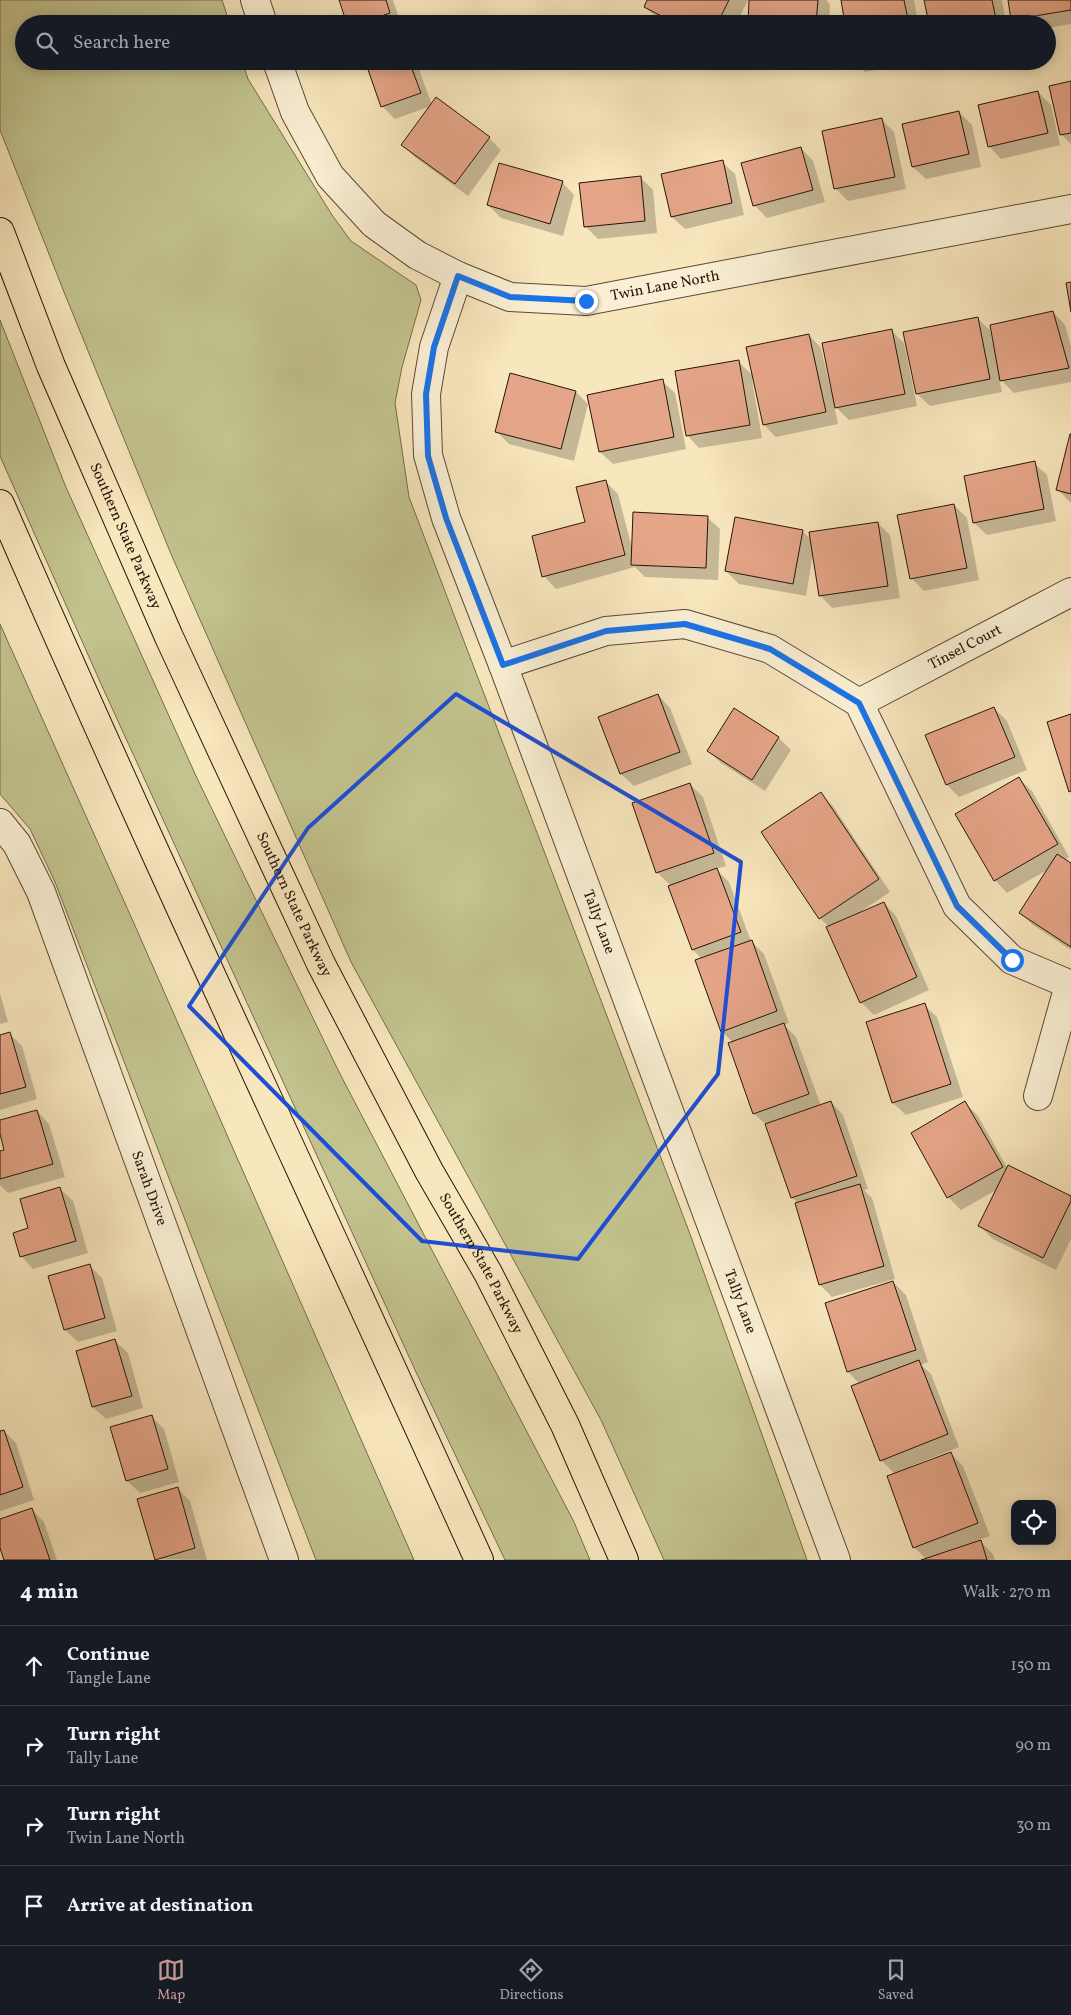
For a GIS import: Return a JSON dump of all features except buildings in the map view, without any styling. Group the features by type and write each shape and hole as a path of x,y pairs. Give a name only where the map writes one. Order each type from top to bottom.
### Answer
{"highway":[{"name":"Southern State Parkway","path":"0,232 51,366 165,628 322,964 429,1171 488,1273 565,1426 624,1560"},
{"path":"0,504 90,710 348,1268 479,1560"}],"street":[{"path":"255,0 261,15"},
{"name":"Twin Lane North","path":"280,70 295,112 330,176 374,224 417,255 458,276 510,297 586,301 1071,209"},
{"name":"Tally Lane","path":"458,276 434,347 426,394 428,456 446,518 503,665 836,1560"},
{"name":"Tinsel Court","path":"859,703 1071,592"},
{"path":"503,665 606,631 685,624 770,649 859,703 957,906 1012,960 1070,985 1038,1096"},
{"name":"Sarah Drive","path":"0,823 17,844 41,892 284,1560"}],"highlighted area":[{"path":"456,694 741,862 718,1074 578,1259 422,1241 189,1006 308,828"}],"green space":[{"path":"0,0 222,0 227,15 15,15 15,70 245,70 248,79 332,215 351,241 416,285 421,300 402,367 395,403 409,497 690,1234 807,1560 664,1560 601,1420 351,962 171,554 0,130"},
{"path":"0,320 65,485 196,776 339,1072 574,1522 590,1560 505,1560 416,1372 101,684 0,456"},
{"path":"0,624 414,1560 316,1560 55,882 30,829 0,794"}],"route":[{"path":"586,301 510,297 458,276 434,347 426,394 428,456 446,518 503,665 606,631 685,624 770,649 859,703 957,906 1012,960"}]}
